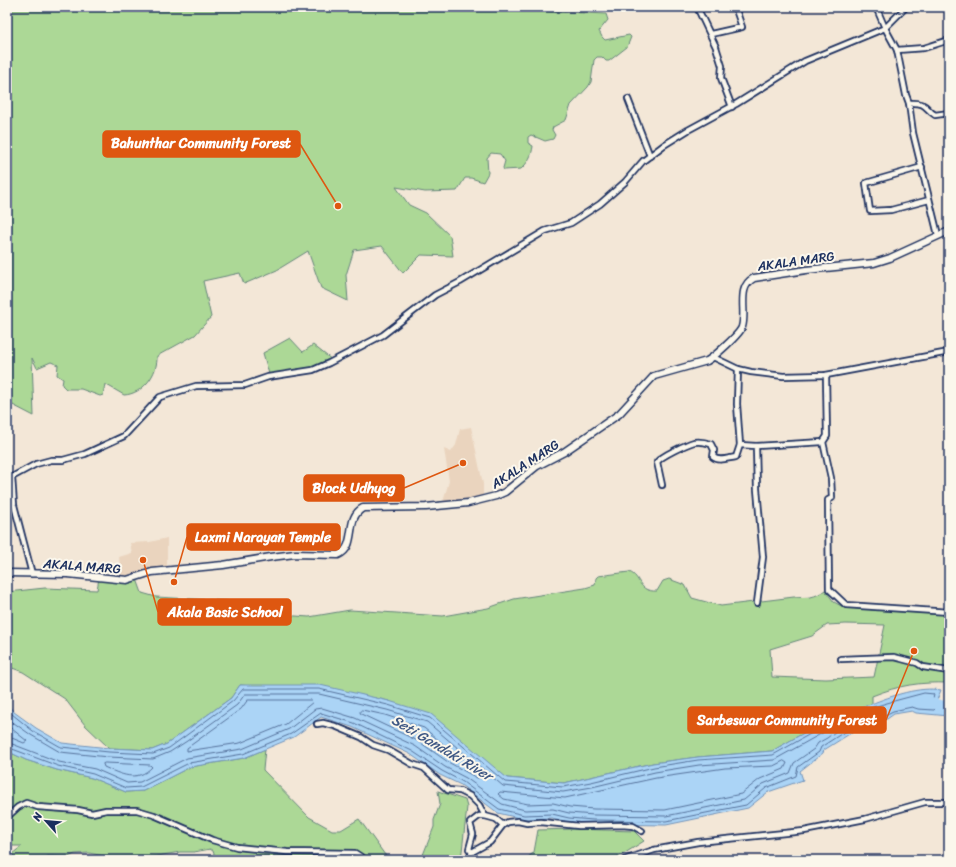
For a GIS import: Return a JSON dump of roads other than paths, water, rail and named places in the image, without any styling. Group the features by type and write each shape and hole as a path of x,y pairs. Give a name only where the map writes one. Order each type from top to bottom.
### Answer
{"main road":[{"name":"AKALA MARG","path":"7,573 95,576 127,580 152,572 223,565 295,554 338,555 347,548 352,522 359,510 368,508 426,507 468,503 496,496 505,492 537,466 564,452 616,416 626,408 654,376 713,358 742,327 744,290 749,281 754,278 806,270 874,263 890,258 949,231"}],"street":[{"path":"697,7 711,34 722,66 722,78 732,107"},
{"path":"711,34 742,27 735,7"},
{"path":"876,7 884,28 897,50 909,104 913,133 938,235"},
{"path":"32,574 14,505 12,477 36,464 51,460 63,460 85,454 124,436 160,398 196,386 245,385 268,377 313,370 383,335 436,295 545,231 571,223 605,199 625,182 650,156 688,130 732,107 805,61 884,28 906,7"},
{"path":"897,50 924,48 949,40"},
{"path":"628,99 650,156"},
{"path":"909,104 917,103 927,106 935,115 949,113"},
{"path":"922,167 866,183 870,211 891,210 929,200"},
{"path":"713,358 738,369 783,376 826,375 949,352"},
{"path":"662,485 657,462 664,456 688,444 704,441 710,444 714,450 713,457 716,460 736,457 740,445 737,404 738,369"},
{"path":"826,375 827,436 823,442 831,478 832,492 832,498 828,500 829,589 846,605 949,612"},
{"path":"740,445 756,446 823,442"},
{"path":"756,446 757,489 763,557 757,603"},
{"path":"7,506 14,505"},
{"path":"841,660 894,657 917,663 922,667 949,671"},
{"path":"317,724 323,723 335,726 361,737 373,745 388,750 412,764 424,768 448,790 460,791 470,796 479,805 484,816"},
{"path":"624,860 654,850 698,842 804,831 865,819 925,802 949,802"},
{"path":"7,817 18,807 26,803 38,807 78,810 92,813 106,810 137,810 154,814 212,840 237,847 287,852 355,853 366,860"},
{"path":"472,852 469,849 473,834 470,823 479,816 484,816 496,819 503,825"},
{"path":"469,860 472,852 490,842 503,825 508,822 541,822 579,826 622,825 633,826 642,831"}],"water":[{"path":"240,685 320,685 389,701 431,714 507,778 564,783 653,763 698,757 772,751 832,717 847,714 906,692 924,689 941,690 937,700 942,706 949,704 949,716 916,713 912,711 894,714 887,719 877,721 851,733 824,750 823,753 800,771 803,780 768,792 748,808 666,825 593,824 568,822 552,818 523,819 498,813 461,785 440,775 410,754 352,727 321,717 294,737 244,758 190,767 143,791 126,792 92,778 57,770 26,760 7,751 7,704 14,712 36,728 62,743 109,748 152,750 167,744 231,698"}],"waterway":[{"name":"Seti Gandaki River","path":"926,702 949,707"}],"place":[{"name":"Bahunthar Community Forest","path":"338,206"},
{"name":"Block Udhyog","path":"463,463"},
{"name":"Akala Basic School","path":"143,560"},
{"name":"Laxmi Narayan Temple","path":"174,582"},
{"name":"Sarbeswar Community Forest","path":"914,651"}]}
